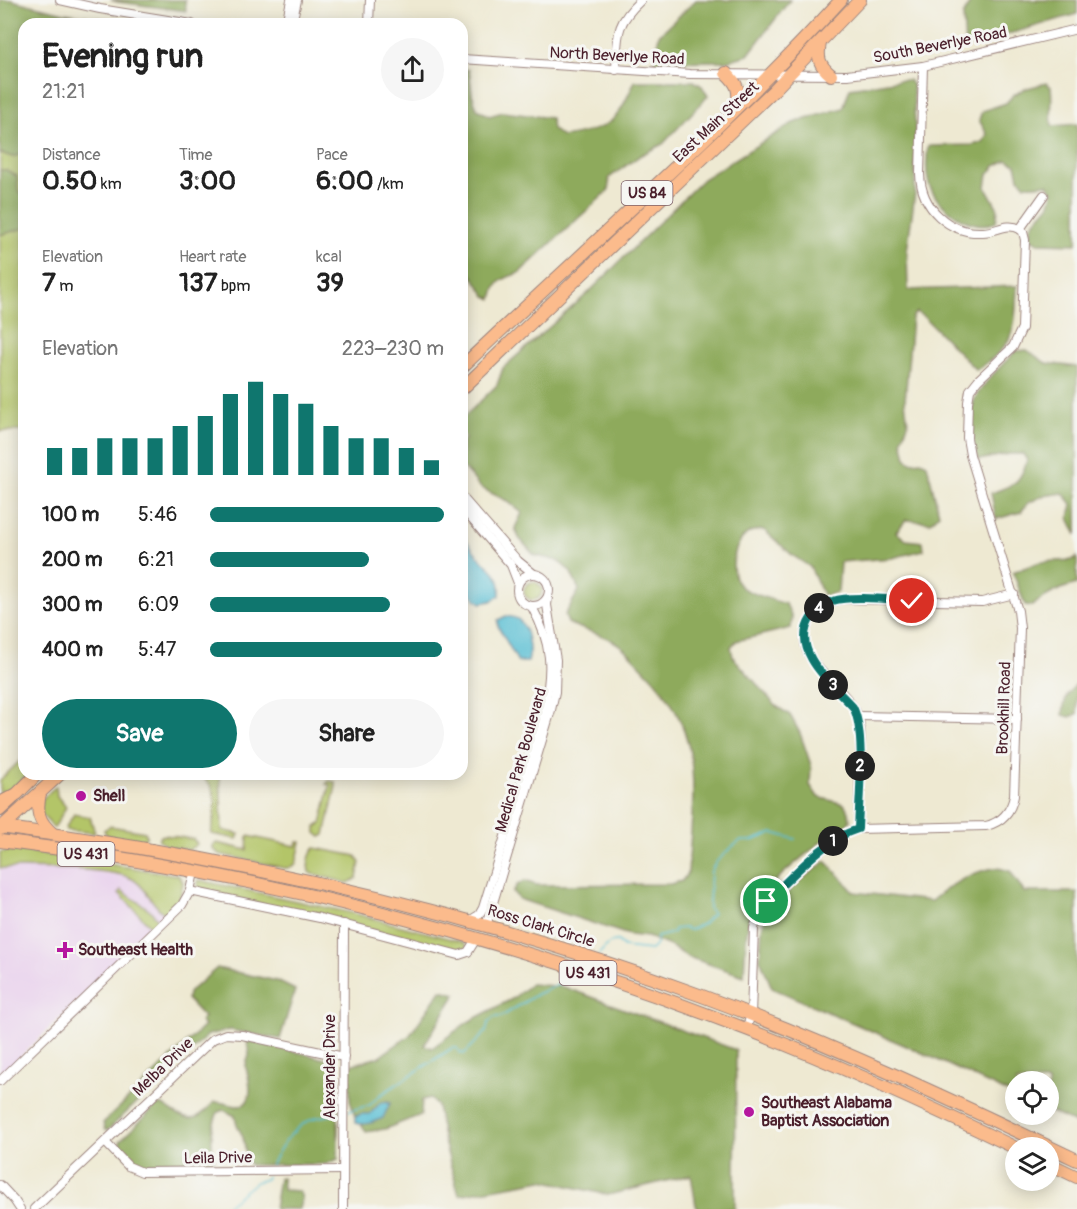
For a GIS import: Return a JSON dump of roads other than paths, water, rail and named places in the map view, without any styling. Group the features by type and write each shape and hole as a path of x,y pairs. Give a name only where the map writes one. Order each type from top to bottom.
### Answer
{"highway":[{"name":"East Main Street","path":"468,361 770,75 841,0"},
{"name":"East Main Street","path":"468,384 789,75 860,0"},
{"path":"820,43 819,60 824,70 831,75"},
{"path":"726,74 737,84 739,90 737,106"},
{"path":"0,803 17,794 31,780"},
{"path":"1,828 54,780"},
{"path":"40,793 37,806 38,816 52,834"},
{"name":"Ross Clark Circle","path":"1,828 198,857 363,893 492,928 634,972 751,1015 864,1061 1077,1160"},
{"name":"Ross Clark Circle","path":"0,842 194,872 386,914 460,934 591,974 746,1029 858,1075 1005,1143"},
{"path":"0,850 22,844"},
{"path":"194,872 198,857"},
{"path":"460,934 492,928"},
{"path":"476,939 492,928"},
{"path":"858,1075 864,1061"},
{"path":"1059,1168 1074,1175 1077,1160"}],"main road":[{"path":"0,811 17,794"}],"street":[{"path":"60,0 155,18"},
{"path":"287,18 291,0"},
{"path":"293,18 297,0"},
{"path":"369,18 370,0"},
{"path":"616,70 620,27 627,13 641,0"},
{"name":"South Beverlye Road","path":"770,75 831,75 923,66 1077,29"},
{"name":"North Beverlye Road","path":"468,59 616,70 770,75"},
{"path":"923,66 920,183 929,205 948,224 962,230 983,232 1008,225 1020,229 1044,195"},
{"name":"Brookhill Road","path":"746,1029 751,1015 754,928 762,907 825,846 843,834 858,829 991,825 1008,813 1014,800 1020,628 1014,594 970,455 967,438 970,390 1013,347 1021,333 1025,240 1020,229"},
{"path":"468,504 518,561 534,574 542,576 547,582 548,597 543,603 532,607 519,599 518,583 511,565 468,515"},
{"path":"518,583 523,577 534,574"},
{"path":"858,829 861,734 858,716 853,707 813,662 806,648 805,635 808,622 820,608 843,599 982,602 1014,594"},
{"name":"Medical Park Boulevard","path":"492,928 555,692 556,660 547,605 548,597"},
{"name":"Medical Park Boulevard","path":"469,921 479,915 483,908 548,691 549,665 546,635 532,607"},
{"path":"858,716 1017,719"},
{"path":"0,1081 172,916 190,891 194,872"},
{"path":"190,891 344,924 459,955 472,949 476,939"},
{"name":"Alexander Drive","path":"343,1209 344,924"},
{"name":"Melba Drive","path":"34,1209 208,1042 219,1036 242,1035 344,1057"},
{"name":"Leila Drive","path":"105,1142 128,1166 142,1172 343,1170"},
{"path":"0,1185 15,1200 20,1209"}],"water":[{"path":"468,541 494,572 498,579 500,595 491,601 481,603 469,590"},
{"path":"506,616 518,619 525,629 529,646 528,662 518,662 498,626 498,620"},
{"path":"381,1102 390,1103 383,1118 366,1124 355,1123 355,1117 370,1114"}],"waterway":[{"path":"599,954 607,945 615,941 623,947 651,950 656,945 657,937 673,933 674,929 690,930 704,923 713,913 709,909 711,871 716,862 732,847 740,841 751,841 773,833 795,839"},
{"path":"349,1111 370,1105 379,1096 452,1048 457,1048 464,1054 486,1032 488,1023 494,1017 501,1017 537,994 576,975"},
{"path":"271,1166 283,1144 300,1126 315,1118 339,1114"},
{"path":"222,1209 256,1182 266,1179 267,1176"}],"place":[{"name":"Shell","path":"81,796"},
{"name":"Southeast Health","path":"65,950"},
{"name":"Southeast Alabama Baptist Association","path":"749,1112"}]}
